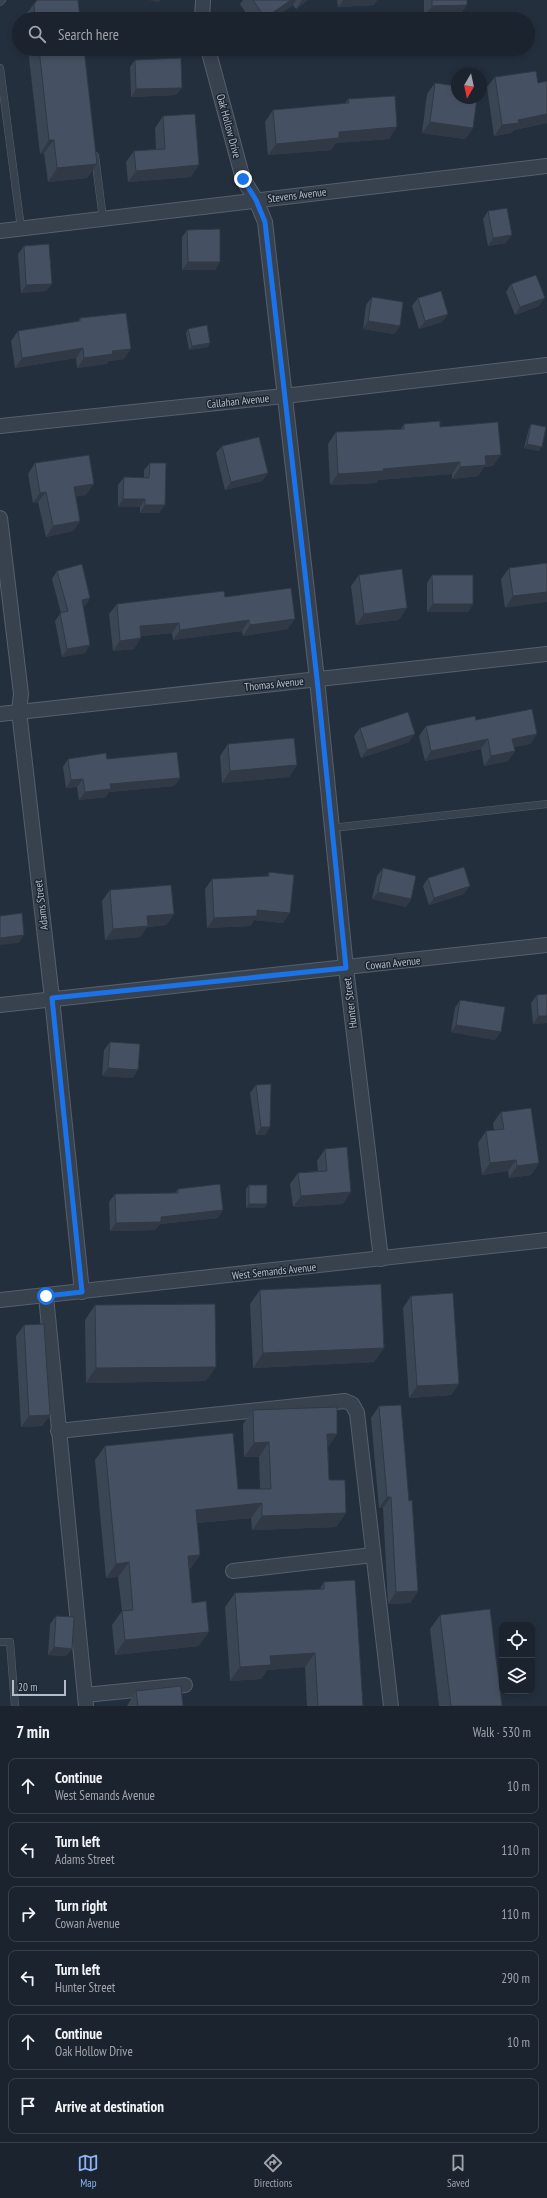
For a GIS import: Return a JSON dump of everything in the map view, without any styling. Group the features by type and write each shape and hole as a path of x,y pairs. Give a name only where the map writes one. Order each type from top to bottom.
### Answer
{"street":[{"path":"202,12 203,0"},
{"name":"Oak Hollow Drive","path":"210,56 243,179 256,200"},
{"name":"Stevens Avenue","path":"0,231 547,166"},
{"name":"Hunter Street","path":"256,200 265,222 317,679 346,968 381,1259"},
{"name":"Callahan Avenue","path":"0,426 284,396 547,365"},
{"name":"Adams Street","path":"0,518 21,694 19,712 52,998 82,1292"},
{"name":"Thomas Avenue","path":"0,714 547,654"},
{"name":"Cowan Avenue","path":"0,1005 52,998 346,968 547,945"},
{"name":"West Semands Avenue","path":"0,1300 547,1240"},
{"path":"46,1296 85,1701 185,1685"},
{"path":"58,1431 345,1401 352,1404 357,1413 391,1706"},
{"path":"233,1571 373,1555"}],"lane":[{"path":"0,68 21,228"},
{"path":"94,149 103,219"},
{"path":"332,828 547,804"},
{"path":"0,1642 10,1642 15,1706"}],"building":[{"path":"37,0 78,0 79,12 35,12 34,4"},
{"path":"253,0 291,0 274,12 261,12"},
{"path":"432,0 467,0 467,5 432,6"},
{"path":"40,56 85,56 97,164 57,168 54,140 49,140"},
{"path":"181,58 182,88 136,89 135,60"},
{"path":"536,71 538,83 547,81 547,114 518,120 519,123 502,125 495,77"},
{"path":"435,83 451,85 451,104 476,104 473,128 430,122"},
{"path":"395,96 397,127 339,132 339,138 276,144 273,110 349,103 348,99"},
{"path":"195,114 199,165 136,171 134,151 165,149 163,116"},
{"path":"507,208 512,235 493,238 488,211"},
{"path":"220,229 220,262 188,262 187,230"},
{"path":"49,244 52,284 26,285 24,246"},
{"path":"536,275 545,298 520,307 511,284"},
{"path":"441,291 448,314 425,321 418,298"},
{"path":"372,297 403,302 400,326 368,321"},
{"path":"126,313 131,349 112,351 113,354 84,358 83,348 22,358 18,331 80,321 80,318"},
{"path":"207,325 210,343 192,346 188,329"},
{"path":"440,421 440,427 498,422 501,455 485,456 486,465 460,467 460,462 383,469 384,471 338,474 336,432 404,429 404,424"},
{"path":"531,424 546,427 542,447 527,444"},
{"path":"259,437 268,473 231,482 222,446"},
{"path":"89,455 94,484 74,487 80,521 53,526 46,492 40,493 35,463"},
{"path":"150,463 166,463 165,505 145,505 145,499 123,499 124,477 149,478"},
{"path":"547,563 547,592 513,596 509,568"},
{"path":"82,564 90,598 82,600 90,645 67,649 60,613 68,611 57,571"},
{"path":"402,569 407,608 364,614 359,575"},
{"path":"432,575 473,575 473,604 433,604"},
{"path":"291,588 295,619 250,625 249,620 180,630 179,623 140,626 141,638 120,641 117,604 224,591 225,597"},
{"path":"532,709 537,734 512,739 515,751 491,756 488,739 431,751 426,726 475,716 476,720"},
{"path":"408,712 415,734 367,750 360,728"},
{"path":"294,738 297,765 230,771 228,744"},
{"path":"177,752 180,778 110,784 111,789 85,792 83,779 71,780 68,759 106,753 107,759"},
{"path":"464,867 470,886 434,898 428,878"},
{"path":"383,868 416,876 411,899 378,892"},
{"path":"269,872 294,875 290,913 257,910 257,916 214,918 212,879 269,876"},
{"path":"171,885 174,914 147,916 148,926 113,929 110,890"},
{"path":"22,913 24,935 0,938 0,916"},
{"path":"547,994 547,1016 538,1016 537,995"},
{"path":"460,1000 505,1007 501,1032 456,1025"},
{"path":"110,1042 140,1044 138,1070 108,1068"},
{"path":"271,1084 270,1127 261,1127 256,1085"},
{"path":"531,1108 539,1163 517,1166 516,1160 490,1163 486,1131 504,1129 501,1112"},
{"path":"347,1147 351,1192 301,1196 298,1173 327,1171 325,1149"},
{"path":"220,1184 223,1210 161,1217 161,1222 116,1223 115,1194 178,1193 178,1189"},
{"path":"249,1185 267,1185 267,1204 249,1204"},
{"path":"381,1284 384,1348 263,1353 260,1290"},
{"path":"453,1293 459,1384 417,1386 411,1296"},
{"path":"215,1304 216,1367 96,1368 95,1305"},
{"path":"44,1324 50,1415 29,1416 24,1325"},
{"path":"401,1405 409,1501 412,1500 418,1591 396,1592 391,1497 387,1497 379,1406"},
{"path":"337,1407 337,1434 327,1434 329,1480 345,1480 346,1513 262,1516 262,1503 196,1510 200,1555 188,1556 192,1603 206,1601 209,1632 125,1640 122,1611 133,1610 129,1562 116,1564 105,1446 233,1433 238,1489 271,1489 269,1442 254,1443 253,1410"},
{"path":"355,1580 363,1706 318,1706 315,1653 270,1656 271,1665 240,1667 235,1593 324,1589 324,1582"},
{"path":"490,1609 499,1682 499,1694 501,1694 502,1706 451,1706 440,1615"},
{"path":"56,1616 74,1617 72,1649 54,1647"},
{"path":"181,1686 183,1706 138,1706 136,1691"}],"route":[{"path":"46,1296 82,1292 52,998 346,968 317,679 265,222 256,200 243,179"}]}
